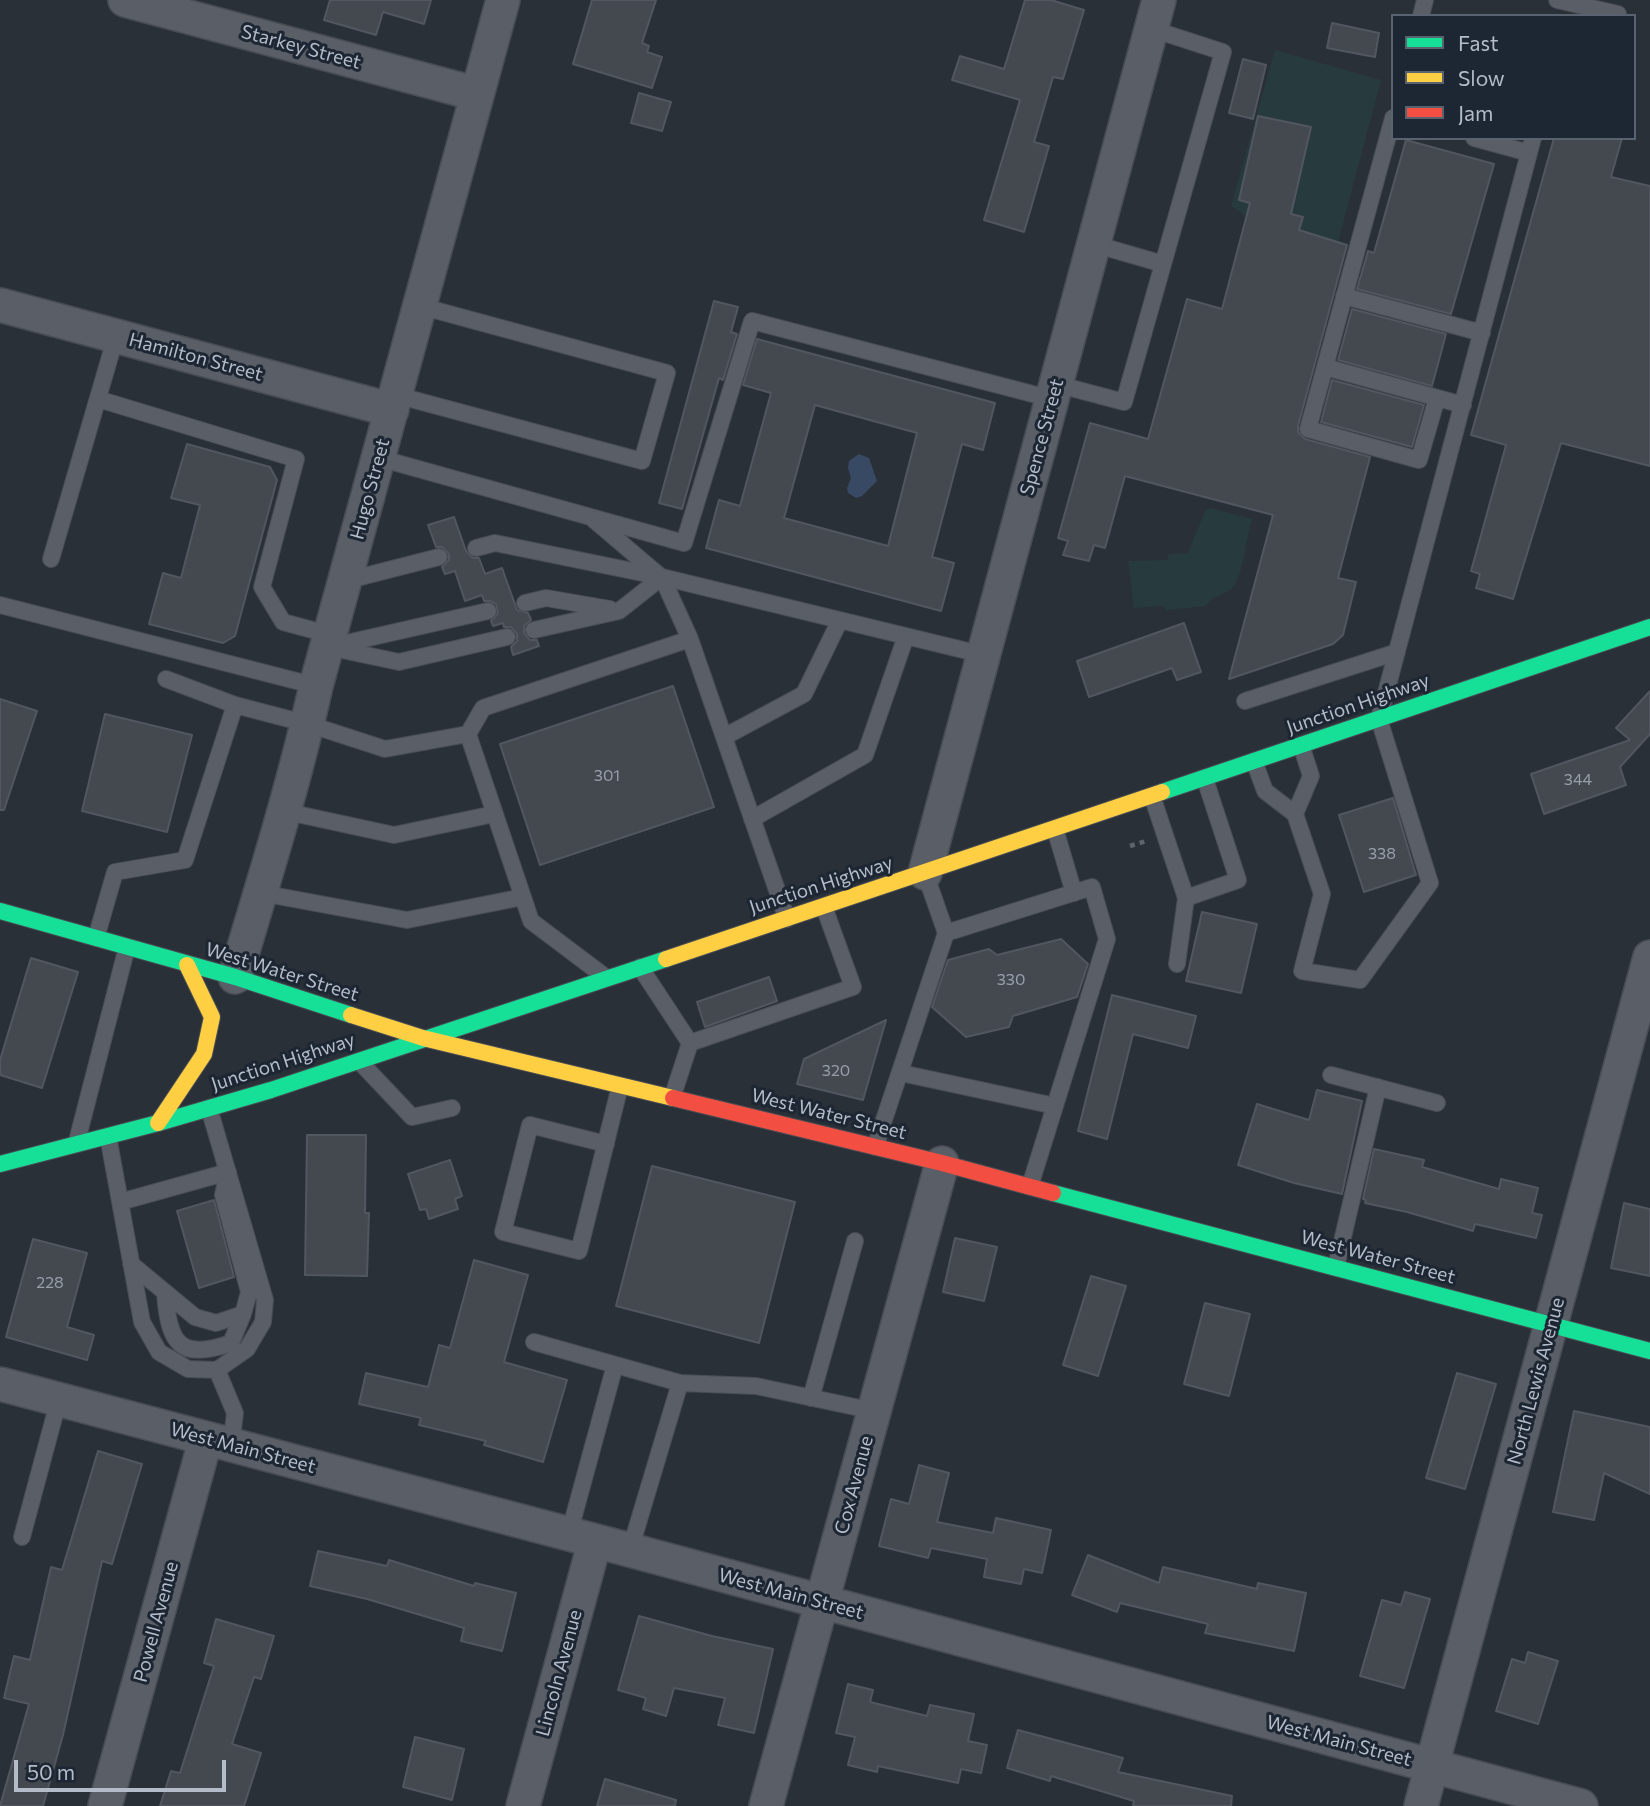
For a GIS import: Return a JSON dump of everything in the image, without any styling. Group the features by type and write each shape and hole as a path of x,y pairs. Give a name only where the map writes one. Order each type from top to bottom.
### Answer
{"main road":[{"name":"Junction Highway","path":"0,1164 158,1123 358,1060 925,873 1650,627"},
{"name":"West Water Street","path":"0,911 235,977 423,1038 942,1163 1650,1351"},
{"path":"158,1123 204,1054 212,1017 187,965"}],"street":[{"name":"Starkey Street","path":"125,0 477,94"},
{"name":"Hugo Street","path":"235,977 308,724 316,686 503,0"},
{"name":"Spence Street","path":"925,873 1156,14"},
{"name":"Hamilton Street","path":"0,305 394,403"},
{"name":"North Lewis Avenue","path":"1421,1806 1650,957"},
{"name":"Cox Avenue","path":"766,1806 942,1163"},
{"name":"West Main Street","path":"0,1384 582,1537 1581,1806"},
{"name":"Powell Avenue","path":"105,1806 218,1441"},
{"name":"Lincoln Avenue","path":"523,1806 582,1537"}],"lane":[{"path":"1564,6 1618,14"},
{"path":"379,457 684,543 752,321 1054,391 1124,402 1223,52 1156,14"},
{"path":"1391,125 1308,429 1419,460 1437,398"},
{"path":"1254,761 1265,791 1295,814 1322,894 1302,971 1360,980 1430,883 1379,719 1531,146 1488,140"},
{"path":"1094,244 1163,264"},
{"path":"1344,296 1482,334"},
{"path":"394,403 642,461 667,373 420,306"},
{"path":"51,559 116,336"},
{"path":"1325,367 1463,405"},
{"path":"98,399 296,459 262,587 284,622 329,641 399,662 507,636"},
{"path":"589,516 662,577 690,639 787,919"},
{"path":"476,548 495,543 662,577 984,655"},
{"path":"345,581 439,557"},
{"path":"534,630 619,611 662,577"},
{"path":"525,603 546,598 619,611"},
{"path":"0,605 316,686"},
{"path":"329,641 488,611"},
{"path":"724,737 804,694 840,620"},
{"path":"752,819 865,755 906,636"},
{"path":"607,978 531,921 468,734 483,708 690,639"},
{"path":"1245,701 1397,652"},
{"path":"166,679 235,705 308,724 385,749 468,734"},
{"path":"96,938 115,873 185,860 235,705"},
{"path":"1295,814 1311,776 1301,746"},
{"path":"1186,898 1238,880 1205,779"},
{"path":"1152,796 1186,898 1177,964"},
{"path":"283,811 394,835 494,814"},
{"path":"1055,829 1074,893"},
{"path":"875,1147 946,933 925,873"},
{"path":"946,933 1092,887 1107,939 1030,1186"},
{"path":"261,892 407,920 523,897"},
{"path":"690,1043 853,987 823,906"},
{"path":"76,1145 127,947"},
{"path":"640,967 690,1043"},
{"path":"672,1098 690,1043"},
{"path":"358,1060 412,1117 452,1108"},
{"path":"901,1073 1055,1106"},
{"path":"1331,1075 1437,1103"},
{"path":"606,1144 530,1125 503,1232 579,1251 606,1144 620,1086"},
{"path":"1336,1267 1378,1087"},
{"path":"108,1136 142,1322 159,1352 188,1369 216,1370 247,1349 263,1322 265,1300 209,1108"},
{"path":"120,1202 228,1172"},
{"path":"165,1294 167,1320 173,1337 189,1349 208,1351 231,1342 249,1292 223,1195 228,1172"},
{"path":"811,1398 855,1241"},
{"path":"131,1264 195,1317 216,1323 243,1314"},
{"path":"534,1342 680,1383 756,1386 874,1411"},
{"path":"582,1537 615,1365"},
{"path":"216,1370 235,1413 218,1441"},
{"path":"630,1550 680,1383"},
{"path":"22,1537 59,1399"}],"green space":[{"path":"1275,50 1381,80 1338,242 1299,230 1303,217 1282,212 1278,224 1246,216 1231,206"},
{"path":"1211,508 1252,519 1241,569 1232,588 1212,599 1206,606 1167,610 1163,606 1134,608 1128,561 1167,560 1169,554 1188,553 1205,511"}],"water":[{"path":"859,454 869,458 877,481 862,496 856,498 848,493 851,478 848,468 849,461"}],"building":[{"path":"330,0 431,0 424,24 383,12 376,35 324,20"},
{"path":"592,0 656,0 642,43 649,46 647,52 662,57 652,88 573,64"},
{"path":"1025,0 1051,0 1084,10 1063,79 1053,77 1034,142 1049,146 1024,232 984,220 1020,100 952,80 960,56 1004,69"},
{"path":"1332,23 1379,33 1375,57 1327,48"},
{"path":"1243,59 1266,65 1253,119 1229,113"},
{"path":"639,93 671,102 662,131 631,123"},
{"path":"1258,116 1311,127 1291,214 1303,217 1299,230 1347,245 1298,432 1305,439 1370,457 1338,578 1356,582 1343,635 1333,644 1229,679 1273,515 1125,476 1105,548 1094,545 1089,561 1063,555 1068,541 1058,538 1090,423 1148,439 1187,299 1222,309 1250,203 1239,200"},
{"path":"1406,140 1494,164 1451,314 1357,289 1368,251 1374,253"},
{"path":"1553,140 1621,140 1611,177 1650,186 1650,466 1561,443 1513,599 1476,588 1480,574 1471,571 1506,445 1471,435"},
{"path":"714,301 738,307 731,332 737,334 723,380 719,378 682,509 659,503"},
{"path":"1352,309 1446,334 1432,386 1338,360"},
{"path":"757,339 995,403 983,450 962,444 932,557 954,563 941,611 706,548 719,500 740,506 771,393 743,385","holes":["815,405 917,433 888,546 784,518"]},
{"path":"1332,380 1424,405 1412,447 1321,422"},
{"path":"187,444 270,467 277,480 235,636 223,643 149,624 163,573 181,578 200,505 171,498"},
{"path":"454,517 466,551 473,558 479,558 485,574 502,568 517,610 528,613 531,620 524,626 524,633 530,640 537,640 539,646 513,655 511,647 517,641 517,634 511,627 504,627 503,623 493,626 491,621 498,613 496,604 484,601 482,595 465,601 455,571 445,574 442,567 449,560 449,554 442,547 436,547 428,525"},
{"path":"1184,623 1201,672 1177,680 1172,668 1089,697 1077,661"},
{"path":"673,686 714,807 540,865 500,744"},
{"path":"1650,691 1650,734 1620,767 1626,785 1544,814 1531,774 1630,740 1616,728"},
{"path":"0,699 37,711 4,810 0,810"},
{"path":"105,714 192,735 167,832 82,811"},
{"path":"1393,798 1416,875 1364,892 1339,815"},
{"path":"1202,912 1257,924 1241,993 1186,981"},
{"path":"1061,939 1088,964 1077,997 1013,1016 1009,1027 966,1037 932,1007 948,960 989,949 997,955"},
{"path":"31,958 78,972 42,1088 0,1075 0,1060"},
{"path":"769,977 777,1001 705,1027 697,1002"},
{"path":"1112,995 1196,1016 1188,1048 1133,1034 1107,1139 1078,1131"},
{"path":"886,1020 863,1100 797,1084 804,1059"},
{"path":"1317,1090 1362,1101 1342,1194 1294,1183 1238,1165 1257,1104 1309,1120"},
{"path":"307,1135 366,1135 365,1213 369,1213 367,1276 305,1275"},
{"path":"1374,1149 1424,1160 1422,1167 1499,1189 1501,1179 1538,1188 1532,1213 1542,1215 1536,1238 1475,1224 1473,1231 1365,1203 1366,1200 1363,1199"},
{"path":"450,1160 462,1196 455,1199 458,1209 429,1219 426,1209 420,1210 408,1174"},
{"path":"652,1166 795,1202 759,1343 616,1306"},
{"path":"214,1200 234,1277 199,1288 177,1211"},
{"path":"1624,1203 1650,1209 1650,1276 1611,1268"},
{"path":"955,1238 997,1247 984,1301 943,1292"},
{"path":"33,1239 87,1253 67,1327 94,1335 87,1360 6,1337"},
{"path":"474,1260 528,1275 504,1362 567,1380 543,1462 484,1445 486,1441 419,1425 421,1418 359,1404 366,1373 428,1387 439,1345 450,1348"},
{"path":"1091,1276 1126,1286 1098,1376 1063,1365"},
{"path":"1205,1303 1250,1314 1229,1396 1184,1384"},
{"path":"1457,1373 1496,1384 1465,1489 1426,1478"},
{"path":"1574,1411 1650,1427 1650,1494 1604,1473 1594,1520 1553,1512"},
{"path":"98,1451 142,1464 112,1564 102,1561 63,1735 43,1806 0,1806 29,1704 4,1698 14,1656 30,1660 51,1567 62,1570"},
{"path":"919,1465 949,1473 937,1522 993,1533 996,1518 1051,1530 1042,1573 1024,1569 1021,1584 984,1577 987,1559 931,1548 928,1558 879,1546 891,1499 909,1504"},
{"path":"318,1551 387,1566 389,1560 474,1586 475,1583 516,1593 502,1651 461,1641 464,1628 367,1599 310,1586"},
{"path":"1088,1555 1159,1583 1163,1567 1257,1589 1258,1583 1306,1593 1294,1651 1205,1633 1208,1624 1120,1603 1117,1612 1072,1595"},
{"path":"1405,1592 1430,1599 1404,1688 1360,1676 1382,1600 1401,1605"},
{"path":"639,1616 773,1649 754,1733 718,1725 725,1698 674,1688 666,1716 643,1709 646,1698 618,1690"},
{"path":"216,1619 274,1636 261,1679 254,1677 232,1744 261,1753 244,1806 160,1806 171,1771 180,1773 214,1666 204,1663"},
{"path":"1528,1652 1558,1661 1538,1724 1496,1711 1512,1659 1525,1663"},
{"path":"848,1684 873,1690 870,1702 927,1716 930,1705 974,1714 968,1741 987,1745 981,1773 961,1769 958,1783 878,1766 877,1772 848,1765 855,1737 836,1733"},
{"path":"1018,1730 1123,1758 1118,1772 1232,1796 1231,1806 1133,1806 1134,1801 1051,1776 1050,1781 1007,1768"},
{"path":"415,1737 464,1749 452,1800 403,1787"},
{"path":"605,1779 676,1800 675,1806 597,1806"}],"traffic: fast":[{"path":"1162,792 1650,627"},
{"path":"0,911 235,977 351,1015"},
{"path":"0,1164 271,1090 666,959"},
{"path":"1053,1193 1650,1351"}],"traffic: slow":[{"path":"666,959 1162,792"},
{"path":"158,1123 204,1054 212,1017 187,965"},
{"path":"351,1015 423,1038 673,1098"}],"traffic: jam":[{"path":"673,1098 942,1163 1053,1193"}]}
